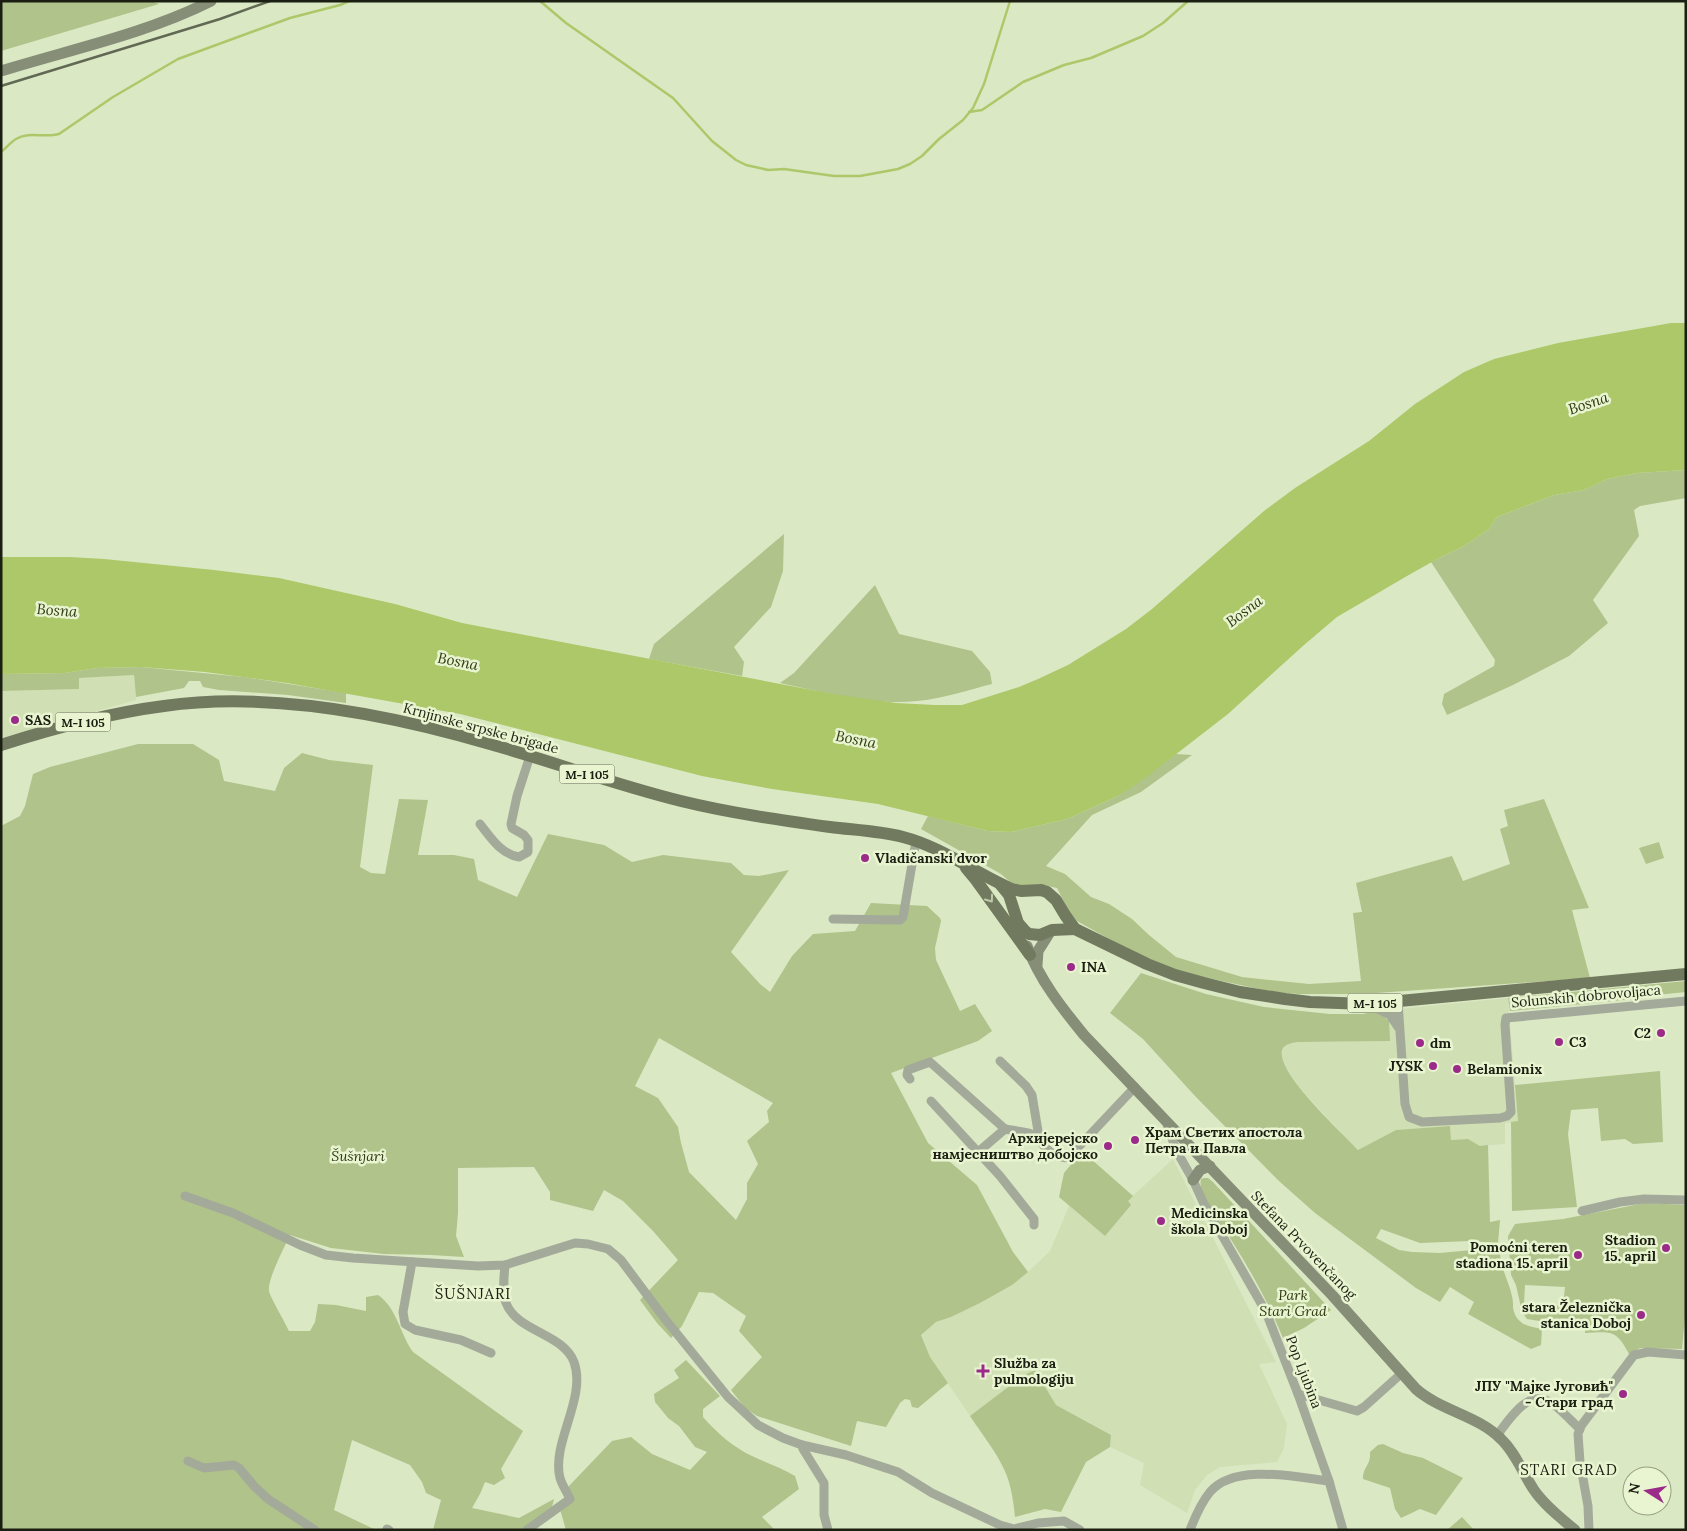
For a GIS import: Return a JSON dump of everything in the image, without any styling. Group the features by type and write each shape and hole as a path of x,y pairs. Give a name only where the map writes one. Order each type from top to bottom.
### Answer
{"main road":[{"name":"Krnjinske srpske brigade","path":"1,745 118,713 166,705 258,702 345,711 418,725 489,743 645,792 684,802 784,821 889,834 916,841 959,861 1000,884"},
{"path":"959,861 976,880 1030,955"},
{"name":"M-I 105","path":"1000,884 1012,889 1029,892 1041,890 1047,892 1056,900 1075,929 1147,964 1204,983 1240,992 1286,999 1310,1002 1368,1004 1686,974"},
{"name":"M-I 105","path":"1000,884 1009,895 1021,928 1034,935 1075,929"},
{"path":"1015,912 1018,902 1029,892"},
{"path":"1051,931 1059,919 1059,906"}],"street":[{"path":"1,71 130,33 174,18 211,1"},
{"path":"480,824 498,846 508,854 519,857 528,852 528,840 524,835 512,828 511,824 530,756"},
{"path":"833,919 900,920 903,917 916,841"},
{"name":"Stefana Prvovenčanog","path":"1021,928 1030,955 1039,972 1060,1005 1084,1035 1338,1302 1416,1389 1427,1399 1471,1419 1497,1435 1514,1456 1541,1499 1576,1530"},
{"path":"1039,972 1037,966 1038,952 1051,931"},
{"name":"Solunskih dobrovoljaca","path":"1398,1002 1404,1104 1409,1117 1422,1122 1500,1118 1507,1116 1511,1112 1506,1018 1686,1001"},
{"path":"1368,1004 1390,1015 1399,1030"},
{"path":"1000,1061 1026,1086 1032,1095 1039,1138 1045,1148 1062,1158 1069,1157 1135,1088"},
{"path":"910,1079 907,1075 908,1070 930,1062 1005,1130 1033,1135 1039,1138"},
{"path":"931,1101 1011,1189 1034,1219 1034,1225"},
{"name":"Pop Ljubina","path":"1165,1119 1176,1150 1203,1202 1266,1312 1298,1394 1343,1530"},
{"path":"977,1153 1005,1130"},
{"path":"1193,1180 1190,1162 1194,1150"},
{"path":"1193,1180 1200,1170 1210,1166"},
{"path":"185,1196 233,1212 300,1245 326,1255 478,1266 505,1265 575,1243 608,1249 621,1260 665,1319 728,1397 758,1425 802,1445 898,1472 932,1493 1000,1525 1014,1529 1038,1523 1064,1521 1080,1530"},
{"path":"1582,1211 1620,1202 1644,1199 1686,1200"},
{"path":"412,1262 402,1312 405,1324 415,1330 461,1340 491,1353"},
{"path":"505,1265 504,1293 506,1303 511,1311 521,1321 561,1346 570,1354 576,1373 573,1406 559,1462 560,1478 570,1499 527,1530"},
{"path":"1589,1530 1588,1506 1578,1441 1580,1429 1634,1355 1648,1352 1686,1355"},
{"path":"1298,1394 1357,1411 1402,1373"},
{"path":"1497,1435 1524,1403 1538,1400 1548,1401 1580,1429"},
{"path":"802,1445 803,1450 824,1482 824,1515 828,1530"},
{"path":"188,1461 204,1468 234,1465 268,1499 315,1530"},
{"path":"1190,1530 1211,1491 1232,1479 1252,1474 1284,1474 1328,1481"}],"shaded area":[{"path":"134,675 136,700 1,740 1,691 79,689 78,678"},
{"path":"1508,998 1518,1122 1505,1123 1505,1144 1480,1146 1468,1139 1451,1140 1450,1126 1396,1130 1358,1150 1303,1092 1285,1067 1281,1056 1286,1045 1297,1042 1390,1041 1377,1011"},
{"path":"1173,1159 1276,1362 1259,1364 1287,1424 1284,1448 1277,1462 1220,1467 1207,1475 1195,1490 1187,1513 1140,1485 1144,1463 1110,1447 1111,1435 1056,1405 1035,1370 1024,1375 970,1416 930,1357 921,1335 936,1322 980,1303 1028,1272 1050,1251 1069,1206 1105,1236 1127,1201"}],"green space":[{"path":"1,1 151,1 159,4 1,51"},
{"path":"1686,470 1686,498 1640,506 1634,510 1639,536 1593,600 1608,623 1569,656 1513,685 1447,715 1442,704 1444,694 1494,666 1495,660 1431,562 1464,546 1489,529 1497,517 1554,495 1584,490 1607,479 1637,473"},
{"path":"784,534 783,571 771,607 734,647 744,662 742,676 649,659 654,644"},
{"path":"875,585 899,634 972,651 990,672 992,684 936,698 917,701 884,702 848,697 780,683 794,673"},
{"path":"141,667 244,677 346,693 346,703 288,695 219,690 203,687 200,681 189,681 184,688 136,697 134,675 79,678 79,689 1,691 1,674 65,673 97,668"},
{"name":"Šušnjari","path":"138,744 193,744 219,760 224,781 275,791 284,768 302,753 329,760 373,765 360,867 371,873 385,874 399,799 428,800 418,855 454,855 474,859 478,880 517,897 548,834 604,845 632,862 663,855 731,863 744,875 759,876 789,870 731,952 760,984 770,992 792,956 813,934 855,931 871,903 927,906 941,921 935,948 936,960 960,1011 975,1004 992,1031 978,1041 891,1073 928,1143 977,1185 1013,1252 1028,1272 1012,1285 980,1303 936,1322 921,1335 930,1357 948,1383 918,1408 912,1407 910,1400 905,1399 900,1403 886,1427 857,1421 851,1446 757,1416 745,1408 731,1390 762,1357 739,1331 746,1316 713,1293 699,1292 682,1326 671,1338 657,1323 640,1300 678,1260 623,1201 604,1190 593,1211 550,1200 550,1192 534,1167 458,1168 456,1236 464,1257 384,1254 331,1248 290,1235 273,1271 269,1291 289,1331 310,1331 315,1322 318,1304 336,1305 366,1311 366,1297 378,1295 384,1300 394,1314 413,1352 523,1431 501,1469 505,1478 494,1485 485,1482 472,1508 519,1518 554,1499 551,1511 531,1530 433,1530 441,1500 426,1493 422,1482 410,1465 352,1440 334,1510 376,1530 1,1530 1,826 20,816 25,806 33,774 50,767","holes":["659,1038 773,1103 767,1111 769,1122 747,1141 758,1164 747,1183 747,1199 736,1220 689,1172 678,1127 658,1098 635,1086"]},
{"path":"1176,754 1192,755 1141,792 1092,815 1046,866 1065,874 1091,897 1109,904 1132,919 1176,957 1242,977 1309,984 1361,981 1353,913 1362,912 1356,883 1452,856 1463,881 1510,864 1500,829 1508,826 1504,810 1544,799 1589,908 1572,910 1590,978 1362,994 1299,994 1273,992 1184,973 1136,954 1077,921 1068,910 1057,888 1039,884 1025,887 1010,882 1001,874 921,829 928,816 988,831 1011,832 1067,819 1118,796"},
{"path":"1659,842 1664,858 1646,864 1639,848"},
{"path":"1141,973 1206,994 1264,1007 1330,1014 1363,1014 1377,1011 1389,1021 1390,1041 1297,1042 1283,1048 1282,1058 1288,1071 1311,1101 1358,1150 1396,1130 1450,1126 1451,1140 1468,1139 1480,1146 1488,1145 1490,1222 1500,1220 1498,1243 1470,1241 1420,1243 1381,1229 1376,1238 1399,1250 1412,1252 1440,1253 1472,1250 1500,1254 1517,1318 1523,1324 1542,1329 1541,1345 1531,1349 1468,1314 1474,1302 1450,1287 1440,1302 1416,1288 1315,1213 1279,1181 1195,1096 1143,1039 1110,1013"},
{"path":"1686,981 1686,992 1510,1011 1508,998"},
{"path":"1660,1071 1663,1142 1633,1144 1625,1139 1601,1141 1598,1108 1571,1110 1568,1134 1577,1207 1512,1211 1511,1122 1518,1121 1515,1085"},
{"path":"1082,1151 1133,1196 1128,1201 1131,1205 1105,1236 1059,1197 1064,1173"},
{"name":"Park Stari Grad","path":"1204,1178 1212,1181 1331,1310 1304,1328 1283,1338 1252,1275 1205,1198 1201,1188 1201,1179"},
{"path":"1645,1203 1686,1205 1686,1306 1682,1349 1640,1348 1629,1354 1620,1340 1612,1334 1601,1332 1585,1333 1585,1326 1571,1326 1527,1319 1522,1312 1516,1285 1511,1275 1508,1236 1515,1224 1563,1219","holes":["1525,1285 1565,1287 1563,1306 1524,1303"]},
{"path":"686,1360 720,1396 703,1409 703,1417 708,1423 738,1448 795,1476 799,1489 762,1517 775,1530 566,1530 560,1509 569,1486 612,1441 631,1437 652,1454 690,1470 707,1452 695,1447 679,1426 668,1418 655,1402 654,1394 679,1378 674,1370"},
{"path":"1035,1370 1056,1405 1111,1435 1110,1447 1086,1462 1061,1512 1045,1509 1015,1517 1011,1490 1005,1470 970,1416 1024,1375"},
{"path":"1383,1444 1403,1453 1423,1458 1463,1478 1436,1515 1420,1509 1401,1518 1395,1509 1390,1488 1363,1479 1370,1452 1378,1445"},
{"path":"1462,1517 1474,1530 1447,1530"}],"water":[{"name":"Bosna","path":"1671,323 1686,323 1686,470 1637,473 1607,479 1584,490 1554,495 1497,517 1489,529 1464,546 1439,558 1337,617 1228,714 1144,779 1118,796 1067,819 1011,832 988,831 878,804 772,789 702,776 460,714 287,683 205,672 141,667 97,668 65,673 1,674 1,557 70,557 279,578 395,604 462,623 833,694 896,703 962,705 1038,679 1068,665 1126,629 1152,609 1264,511 1295,488 1369,441 1415,404 1464,372 1494,359 1558,343"}],"waterway":[{"path":"1,152 14,140 26,135 59,134 113,97 178,59 290,18 349,1"},
{"path":"540,1 566,23 673,98 712,141 736,160 746,165 768,170 784,169 834,176 860,176 898,169 910,164 922,156 939,139 963,120 973,108 984,84 1010,1"},
{"path":"969,112 982,110 1023,82 1064,65 1091,58 1143,36 1163,23 1188,1"}],"railway":[{"path":"1,86 220,19 270,1"}],"place":[{"name":"SAS","path":"15,720"},
{"name":"Vladičanski dvor","path":"865,858"},
{"name":"INA","path":"1071,967"},
{"name":"C2","path":"1661,1033"},
{"name":"C3","path":"1559,1042"},
{"name":"dm","path":"1420,1043"},
{"name":"JYSK","path":"1433,1066"},
{"name":"Belamionix","path":"1457,1069"},
{"name":"Храм Светих апостола Петра и Павла","path":"1135,1140"},
{"name":"Архијерејско намјесништво добојско","path":"1108,1146"},
{"name":"Medicinska škola Doboj","path":"1161,1221"},
{"name":"Stadion 15. april","path":"1666,1248"},
{"name":"Pomoćni teren stadiona 15. april","path":"1578,1255"},
{"name":"stara Železnička stanica Doboj","path":"1641,1315"},
{"name":"Služba za pulmologiju","path":"983,1371"},
{"name":"ЈПУ \"Мајке Југовић\" - Стари град","path":"1623,1394"}],"district":[{"name":"ŠUŠNJARI","path":"473,1293"},
{"name":"STARI GRAD","path":"1569,1469"}]}
